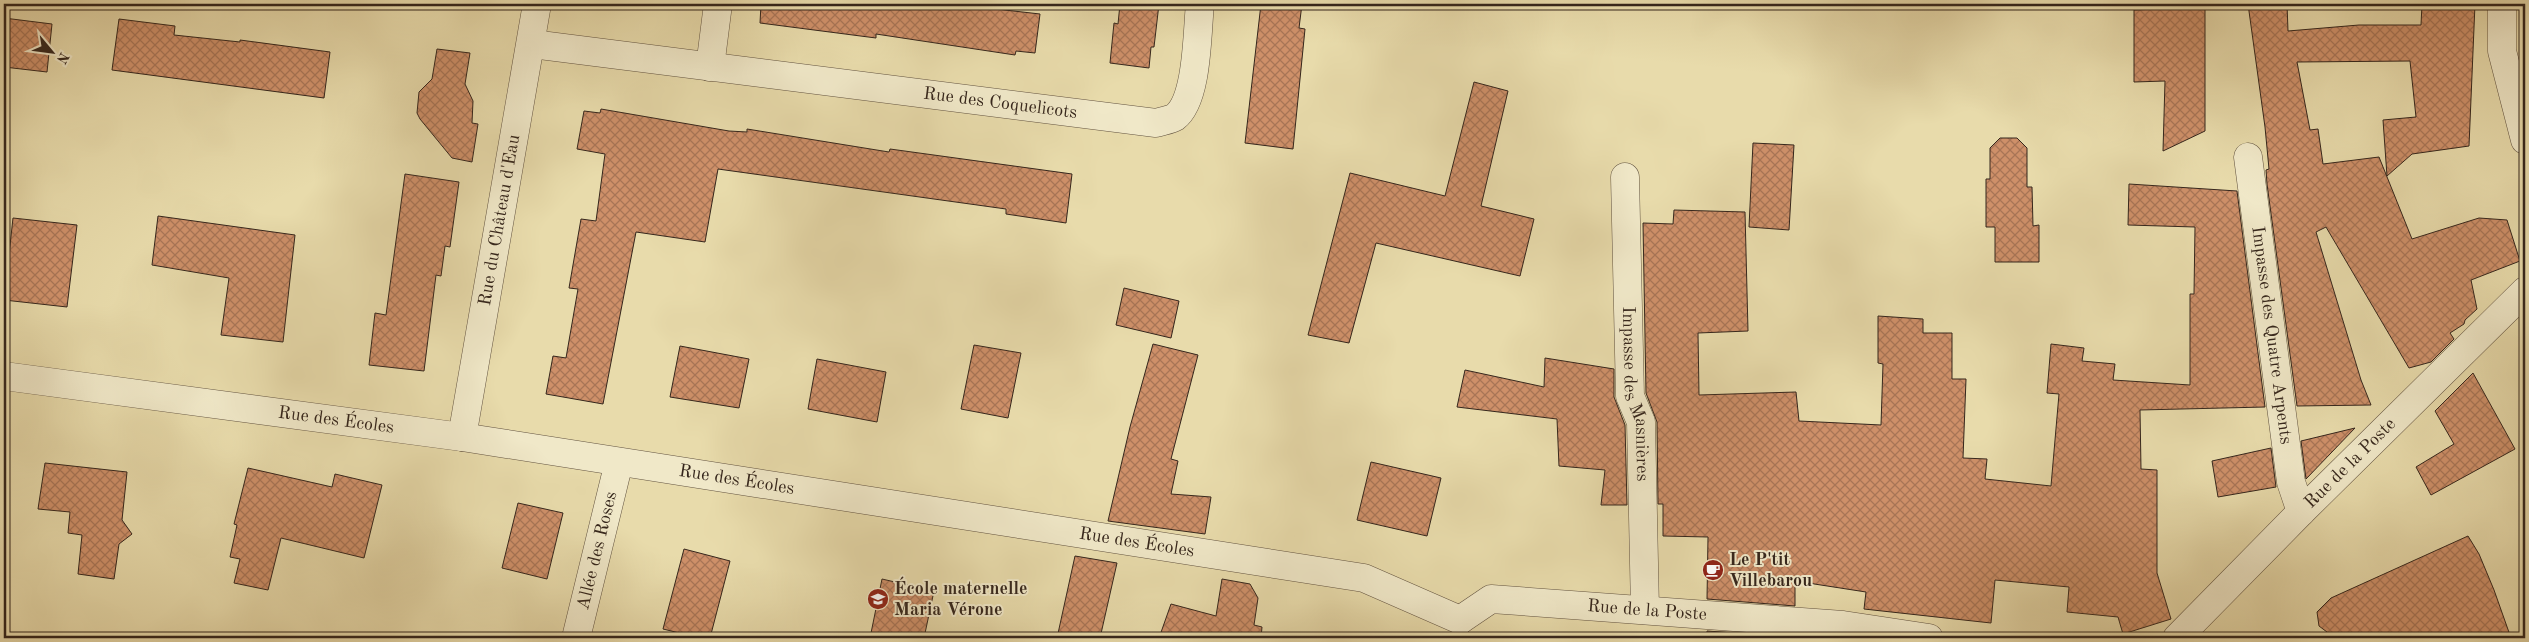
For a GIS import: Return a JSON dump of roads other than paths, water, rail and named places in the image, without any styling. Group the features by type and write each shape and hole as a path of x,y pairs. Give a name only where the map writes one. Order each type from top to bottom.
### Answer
{"street":[{"name":"Rue du Château d'Eau","path":"462,437 532,44 537,4"},
{"path":"710,67 718,4"},
{"name":"Rue des Coquelicots","path":"532,44 1156,123 1174,117 1184,107 1191,86 1200,4"},
{"path":"2502,4 2502,52 2525,140"},
{"name":"Impasse des Quatre Arpents","path":"2248,157 2290,482 2301,512"},
{"name":"Impasse des Masnières","path":"1625,177 1630,396 1641,422 1645,610"},
{"name":"Rue de la Poste","path":"2178,638 2187,631 2301,512 2525,291"},
{"name":"Rue des Écoles","path":"4,376 462,437 1364,578 1456,629"},
{"name":"Allée des Roses","path":"576,638 619,462"},
{"name":"Rue de la Poste","path":"1456,629 1491,599 1843,624 1930,638"}],"place":[{"name":"Le P'tit Villebarou","path":"1713,570"},
{"name":"École maternelle Maria Vérone","path":"878,599"}]}
